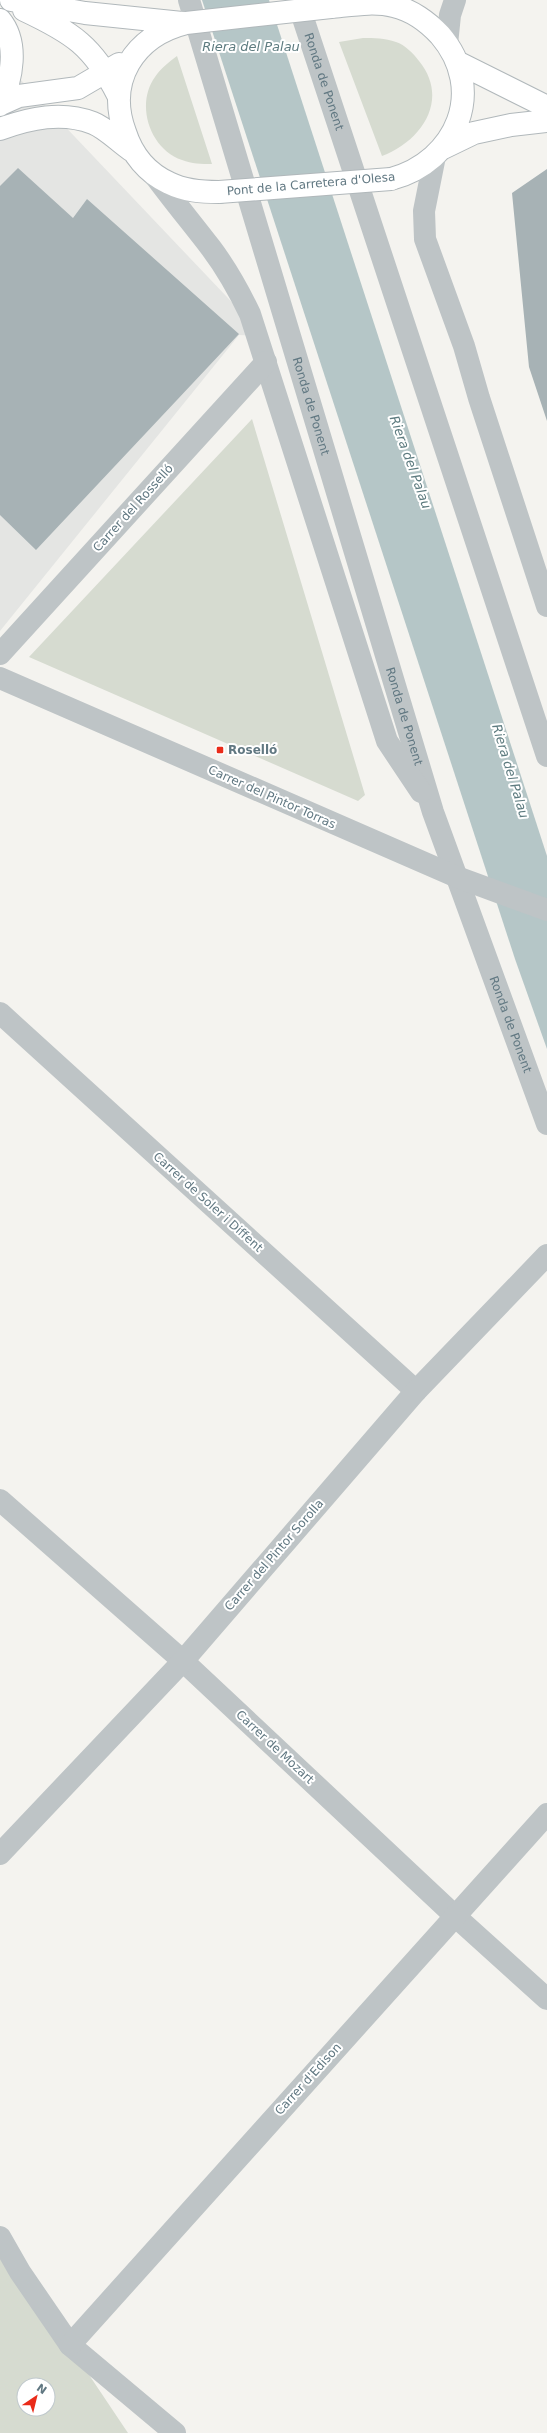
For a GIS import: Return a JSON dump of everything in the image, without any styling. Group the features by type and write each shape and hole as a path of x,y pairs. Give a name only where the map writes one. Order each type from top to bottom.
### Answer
{"main road":[{"path":"1,0 70,34 95,57 106,72 118,95"},
{"path":"10,0 85,13 172,24 331,7 392,3 424,20 452,53 547,108"},
{"path":"0,20 8,31 12,52 9,76 0,104"},
{"name":"Pont de la Carretera d'Olesa","path":"172,24 138,51 125,70 118,95 122,125 131,150 152,172 168,183 185,190 220,192 391,179 407,175 439,152 461,116 462,86 452,53"},
{"path":"0,104 19,96 78,88 138,51"},
{"path":"0,129 41,117 63,117 94,123 131,150"},
{"path":"439,152 474,133 511,125 547,121"}],"street":[{"name":"Ronda de Ponent","path":"189,0 433,812 547,1124"},
{"name":"Ronda de Ponent","path":"297,0 547,756"},
{"path":"452,53 450,15 455,0"},
{"path":"439,152 424,211 425,239 464,346 479,398 547,606"},
{"name":"Ronda de Ponent","path":"152,172 180,211 211,248 237,288 250,314 387,742 433,812"},
{"name":"Carrer del Rosselló","path":"0,654 266,362"},
{"name":"Carrer del Pintor Torras","path":"0,678 457,877 547,910"},
{"name":"Carrer de Soler i Diffent","path":"0,1013 416,1391"},
{"name":"Carrer del Pintor Sorolla","path":"0,1854 183,1660 416,1391 547,1255"},
{"name":"Carrer de Mozart","path":"0,1500 183,1660 455,1916 547,1999"},
{"name":"Carrer d'Edison","path":"70,2345 547,1814"},
{"path":"0,2236 20,2272 70,2345 174,2433"}],"shaded area":[{"path":"363,38 388,40 406,47 417,58 428,75 432,90 431,104 427,117 419,129 409,140 382,156 339,42"},
{"path":"177,56 212,164 189,162 171,154 161,146 149,125 146,113 146,100 149,88 160,71"},
{"path":"0,58 264,336 239,335 0,631"},
{"path":"252,419 365,795 358,801 29,657"},
{"path":"0,2242 128,2433 0,2433"}],"water":[{"name":"Riera del Palau","path":"202,0 269,0 547,856 547,1049 515,959"}],"building":[{"path":"18,168 73,218 87,199 239,334 36,550 0,515 0,186"},
{"path":"547,169 547,421 529,367 512,193"}],"place":[{"name":"Roselló","path":"220,750"}]}
